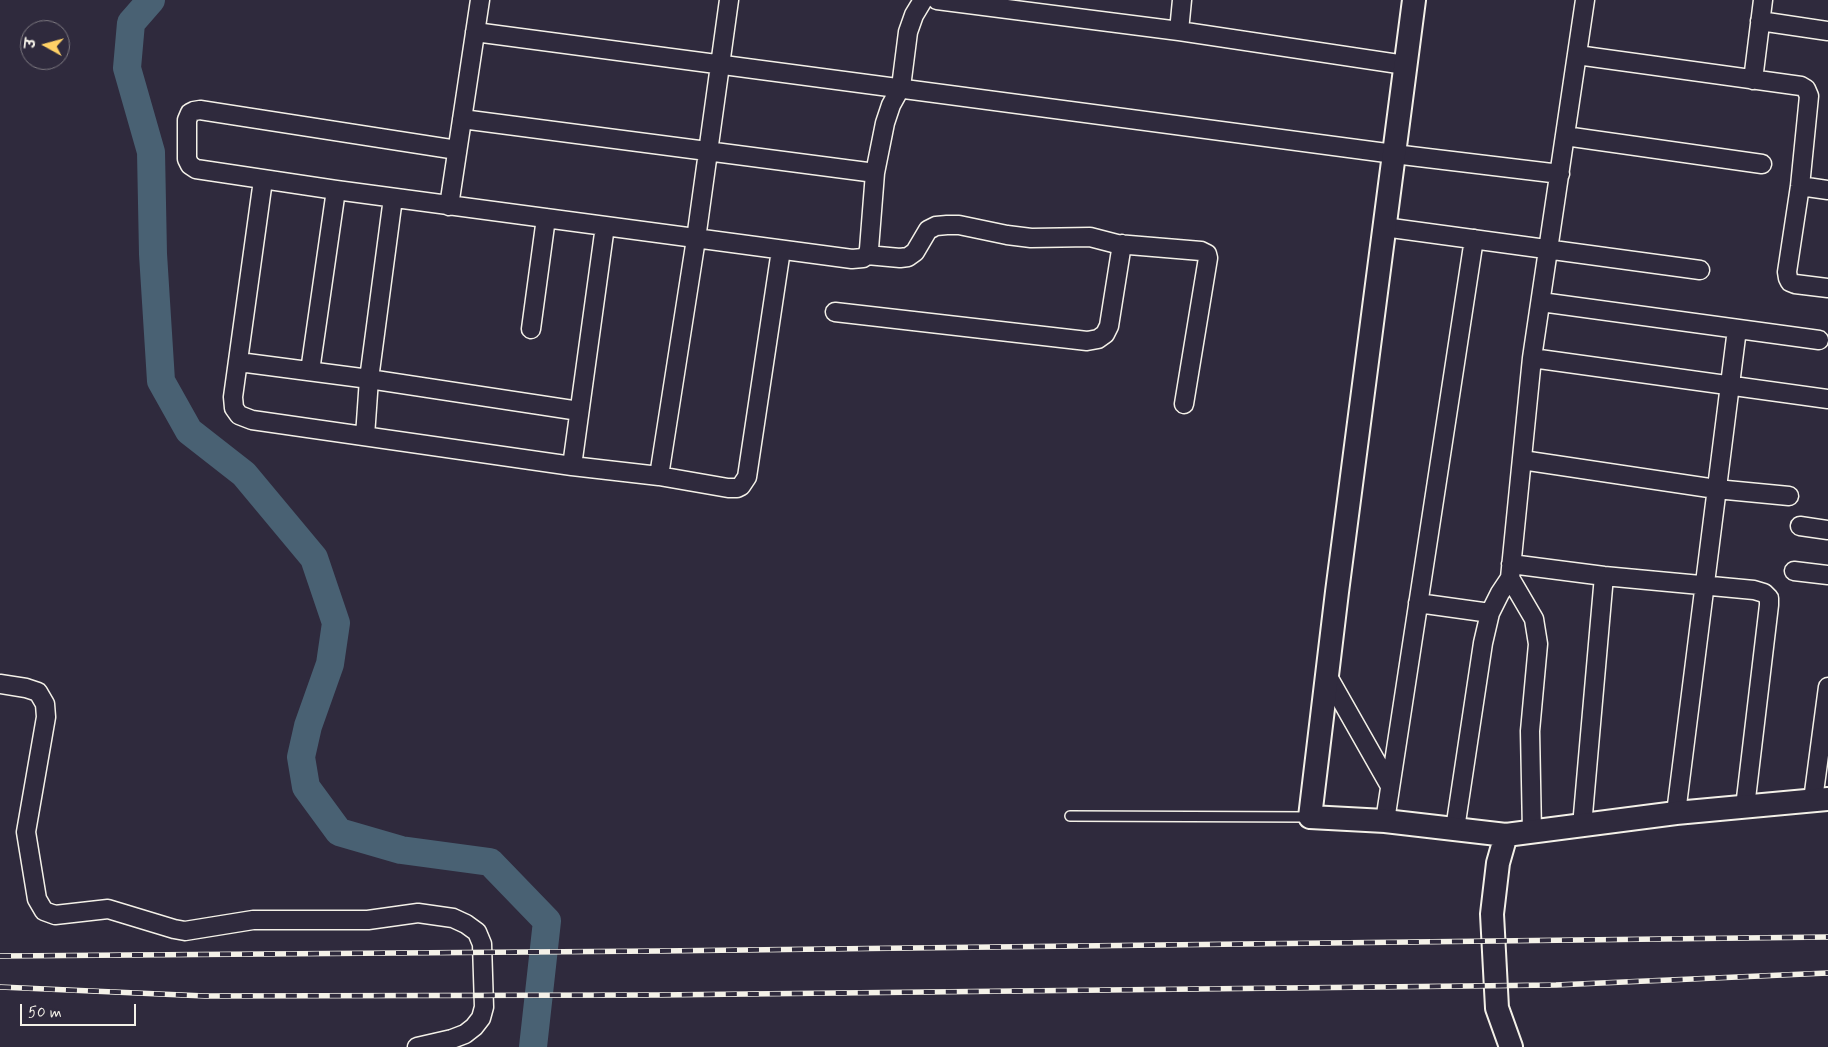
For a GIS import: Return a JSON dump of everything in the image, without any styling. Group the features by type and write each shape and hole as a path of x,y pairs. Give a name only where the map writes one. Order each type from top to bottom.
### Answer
{"street":[{"path":"448,206 480,0"},
{"path":"659,476 709,151 729,0"},
{"path":"867,255 875,173 885,123 891,104 901,87 908,32 922,0"},
{"path":"937,0 1179,31 1405,64"},
{"path":"1179,31 1182,0"},
{"path":"1414,0 1310,817 1385,820 1506,835 1676,813 1820,800 1828,687"},
{"path":"1455,829 1483,643 1490,614 1510,571 1532,358 1585,0"},
{"path":"1754,80 1763,0"},
{"path":"1760,21 1828,31"},
{"path":"475,32 901,87 1394,154 1560,174"},
{"path":"1577,56 1801,86 1809,92 1800,186 1787,272 1790,282 1795,284 1828,288"},
{"path":"457,150 200,110 190,113 187,120 187,159 190,165 196,169 448,206 852,260 863,258 867,255 908,258 915,252 928,230 936,226 947,225 959,225 1030,238 1090,237 1122,244 1201,251 1207,254 1184,404"},
{"path":"462,119 875,173"},
{"path":"1565,136 1762,164"},
{"path":"262,180 232,403 235,412 239,415 252,420 572,466 659,476 728,488 737,488 746,482 780,250"},
{"path":"1800,186 1828,190"},
{"path":"310,372 336,190"},
{"path":"365,436 369,379 394,198"},
{"path":"531,329 546,218"},
{"path":"572,466 604,226"},
{"path":"1384,227 1700,270"},
{"path":"1385,820 1474,239"},
{"path":"835,312 1087,341 1098,339 1105,334 1109,326 1122,244"},
{"path":"1541,302 1819,340"},
{"path":"1676,813 1737,329"},
{"path":"1532,358 1828,399"},
{"path":"239,362 369,379 579,412"},
{"path":"1522,460 1716,489 1788,496"},
{"path":"1800,526 1828,530"},
{"path":"1510,571 1604,576 1754,590 1764,593 1769,598 1770,605 1745,807"},
{"path":"1510,571 1534,619 1538,644 1530,731 1532,832"},
{"path":"1794,571 1828,575"},
{"path":"1582,826 1604,576"},
{"path":"1418,603 1490,614"},
{"path":"1327,675 1390,786"},
{"path":"0,684 38,692 46,704 46,717 26,832 37,899 44,911 55,915 108,909 174,930 185,931 252,920 368,920 418,913 453,918 477,932 482,944 484,1007 481,1018 465,1034 444,1042 417,1047"},
{"path":"1506,835 1498,863 1492,914 1497,1008 1511,1047"}],"lane":[{"path":"1070,816 1310,817"}],"waterway":[{"path":"151,0 131,23 127,68 151,152 153,254 161,381 189,431 244,474 314,558 336,623 330,664 308,726 301,757 306,787 339,832 401,850 490,862 547,921 533,1047"}],"railway":[{"path":"0,956 660,951 1828,937"},
{"path":"0,987 205,996 658,995 1556,985 1828,973"}]}
